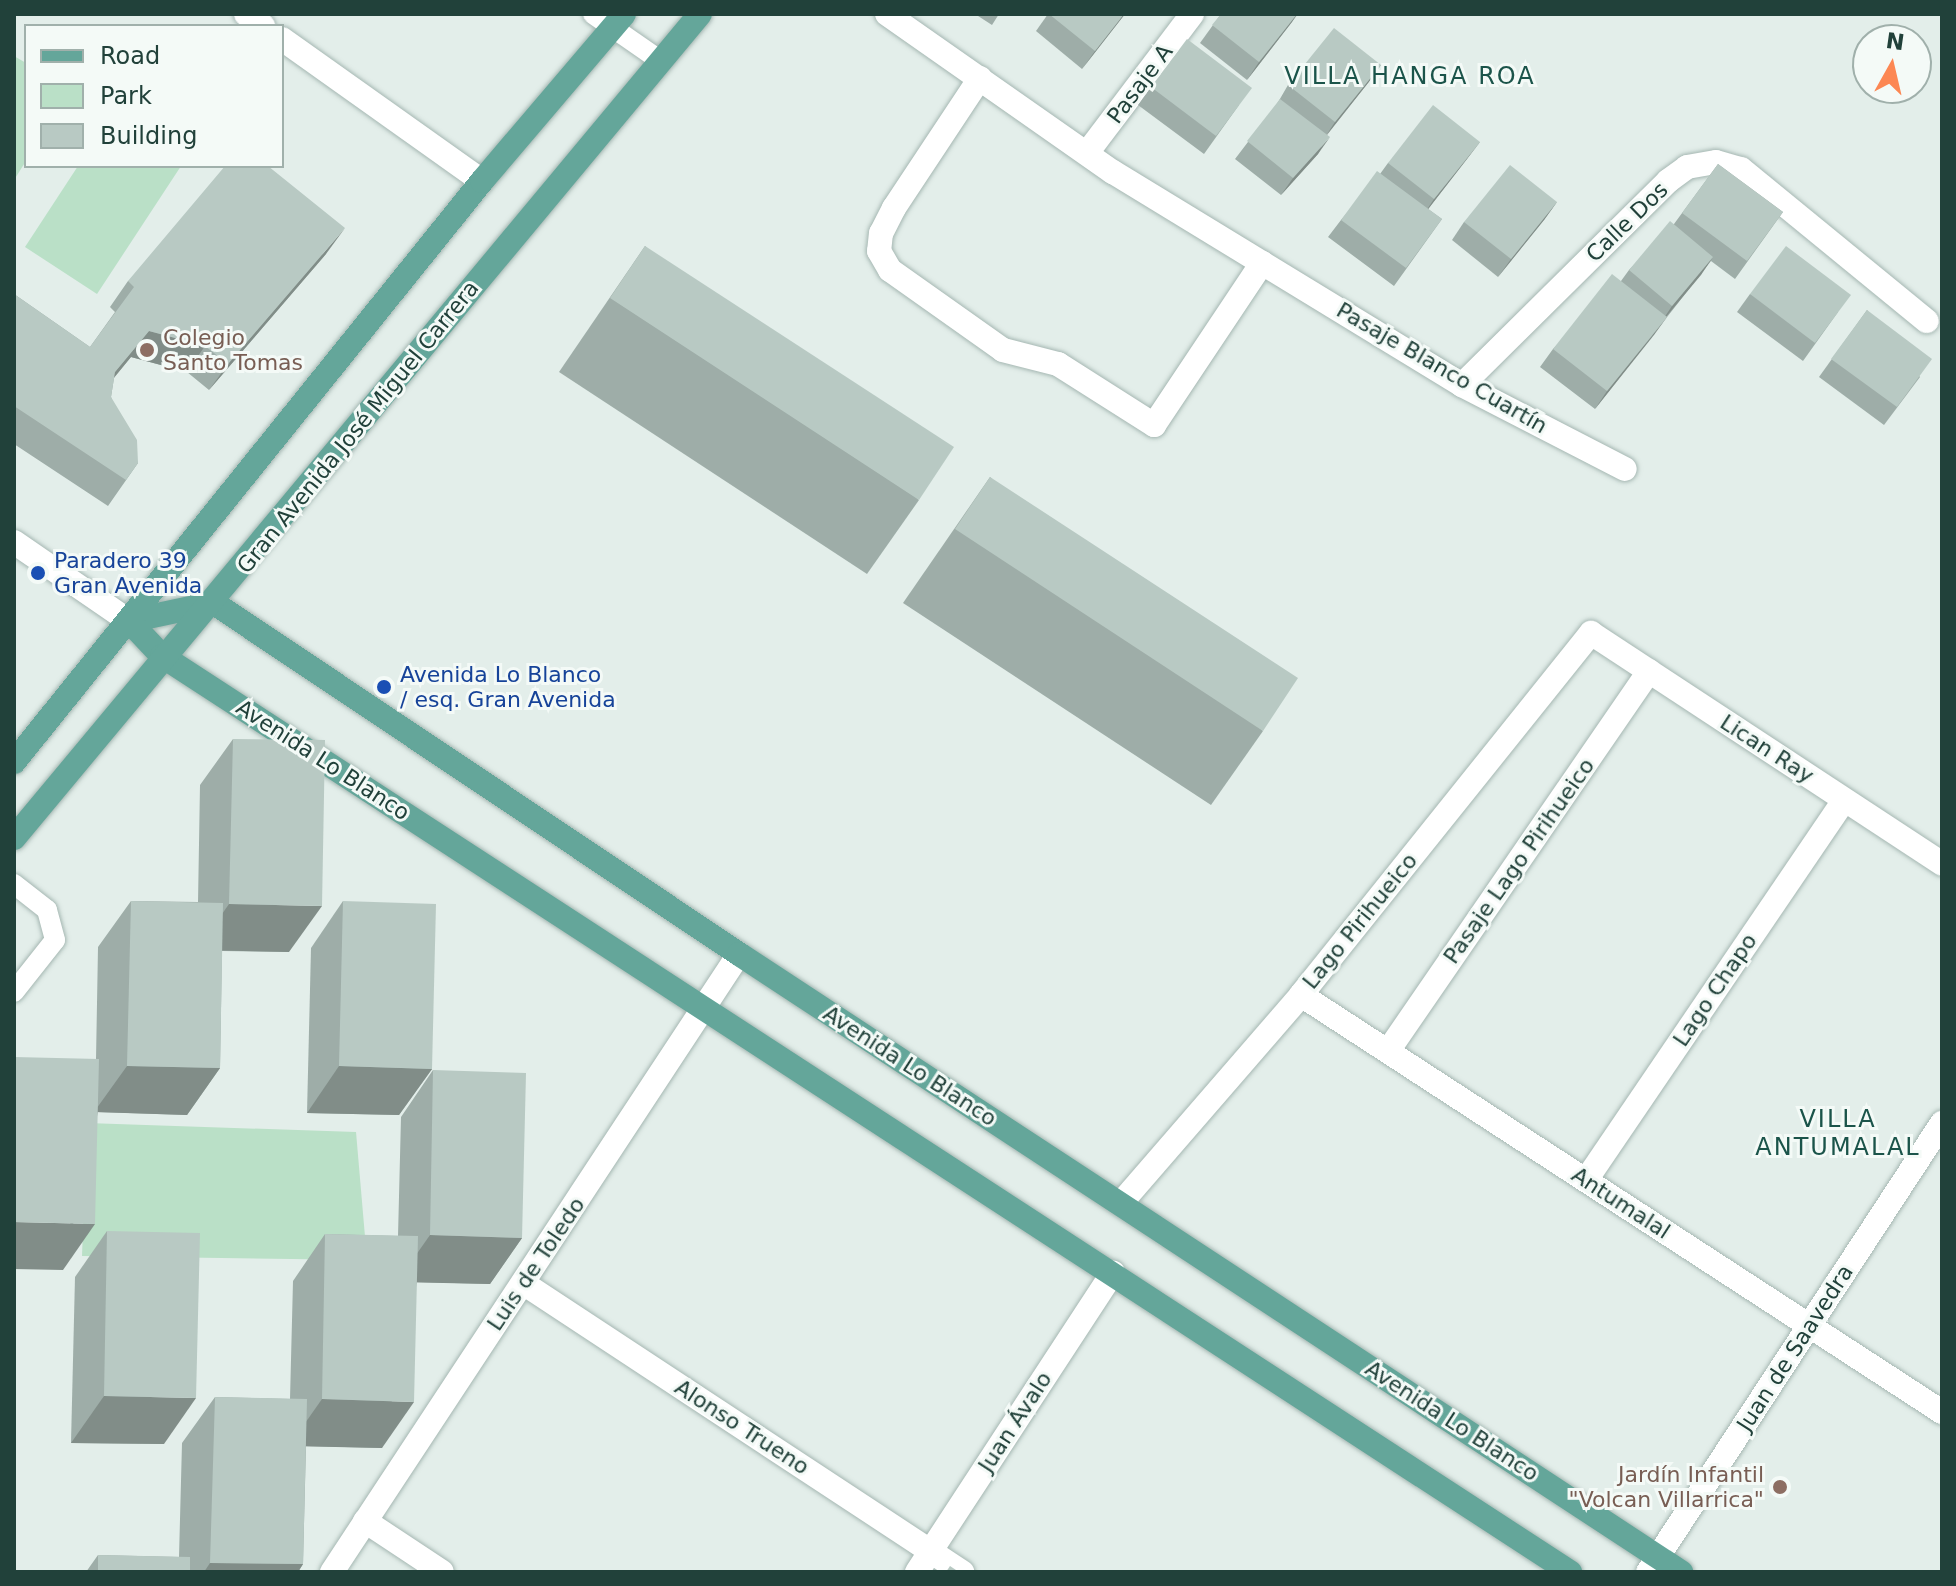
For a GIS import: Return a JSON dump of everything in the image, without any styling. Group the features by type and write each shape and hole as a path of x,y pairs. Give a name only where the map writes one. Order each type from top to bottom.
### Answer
{"main road":[{"name":"Gran Avenida José Miguel Carrera","path":"14,838 162,656 214,603 700,14"},
{"path":"15,760 610,19"},
{"path":"129,621 214,603"},
{"name":"Avenida Lo Blanco","path":"214,603 739,954 1121,1203 1653,1564 1681,1572"},
{"name":"Avenida Lo Blanco","path":"129,621 162,656 706,1007 1570,1572"}],"street":[{"name":"Pasaje Blanco Cuartín","path":"887,14 1087,153 1262,263 1462,385 1625,469"},
{"name":"Pasaje A","path":"1087,153 1192,14"},
{"path":"284,40 482,181"},
{"path":"980,78 894,208 881,233 879,251 890,270 1003,350 1058,364 1154,425 1262,263"},
{"name":"Calle Dos","path":"1462,385 1668,181 1687,167 1716,162 1741,169 1927,321"},
{"name":"Avenida Lo Blanco","path":"14,542 129,621"},
{"name":"Lican Ray","path":"1591,633 1942,864"},
{"name":"Lago Pirihueico","path":"1121,1203 1301,995 1591,633"},
{"name":"Pasaje Lago Pirihueico","path":"1388,1051 1649,671"},
{"name":"Lago Chapo","path":"1586,1180 1844,800"},
{"name":"Luis de Toledo","path":"332,1572 739,954"},
{"name":"Antumalal","path":"1301,995 1942,1412"},
{"name":"Juan de Saavedra","path":"1653,1564 1809,1326 1934,1153 1942,1123"},
{"name":"Juan Ávalo","path":"924,1562 1113,1273"},
{"name":"Alonso Trueno","path":"523,1283 924,1562 962,1572"},
{"path":"365,1521 442,1572"}],"lane":[{"path":"610,19 661,61"},
{"path":"14,884 47,910 55,940 14,992"}],"green space":[{"path":"14,56 24,62 24,164 14,180"},
{"path":"77,168 180,168 97,294 25,247"},
{"path":"87,1123 356,1132 367,1260 82,1256"}],"building":[{"path":"1049,14 1124,14 1095,51"},
{"path":"1221,14 1297,14 1259,62 1212,25"},
{"path":"1334,28 1381,65 1335,122 1288,85"},
{"path":"1187,39 1252,88 1216,136 1151,87"},
{"path":"1280,99 1330,137 1293,178 1247,141"},
{"path":"1433,105 1480,142 1434,199 1388,163"},
{"path":"1718,164 1783,212 1747,261 1682,213"},
{"path":"1510,165 1557,202 1511,259 1464,222"},
{"path":"223,168 270,168 345,228 228,364 205,346 149,331 115,372 111,397 137,440 138,463 126,480 14,406 14,294 90,347 134,287 128,281"},
{"path":"1377,171 1442,219 1406,268 1341,220"},
{"path":"1670,221 1713,257 1672,306 1629,270"},
{"path":"645,246 954,447 919,500 610,298"},
{"path":"1786,246 1851,295 1815,343 1750,294"},
{"path":"1612,274 1667,317 1607,391 1553,349"},
{"path":"1867,310 1932,359 1897,407 1831,359"},
{"path":"990,477 1298,678 1263,731 955,529"},
{"path":"233,739 325,740 322,906 229,904"},
{"path":"131,901 223,903 220,1068 127,1066"},
{"path":"343,901 436,904 432,1069 339,1066"},
{"path":"14,1057 99,1059 95,1224 14,1222"},
{"path":"433,1070 526,1073 522,1238 430,1235"},
{"path":"107,1231 200,1233 196,1398 104,1396"},
{"path":"325,1234 418,1236 414,1402 322,1399"},
{"path":"215,1397 307,1399 303,1564 210,1563"},
{"path":"98,1555 190,1557 190,1572 98,1572"}],"place":[{"name":"Colegio Santo Tomas","path":"147,350"},
{"name":"Paradero 39 Gran Avenida","path":"38,573"},
{"name":"Avenida Lo Blanco / esq. Gran Avenida","path":"384,687"},
{"name":"Jardín Infantil \"Volcan Villarrica\"","path":"1780,1487"}],"district":[{"name":"VILLA HANGA ROA","path":"1410,77"},
{"name":"VILLA ANTUMALAL","path":"1838,1134"}]}
